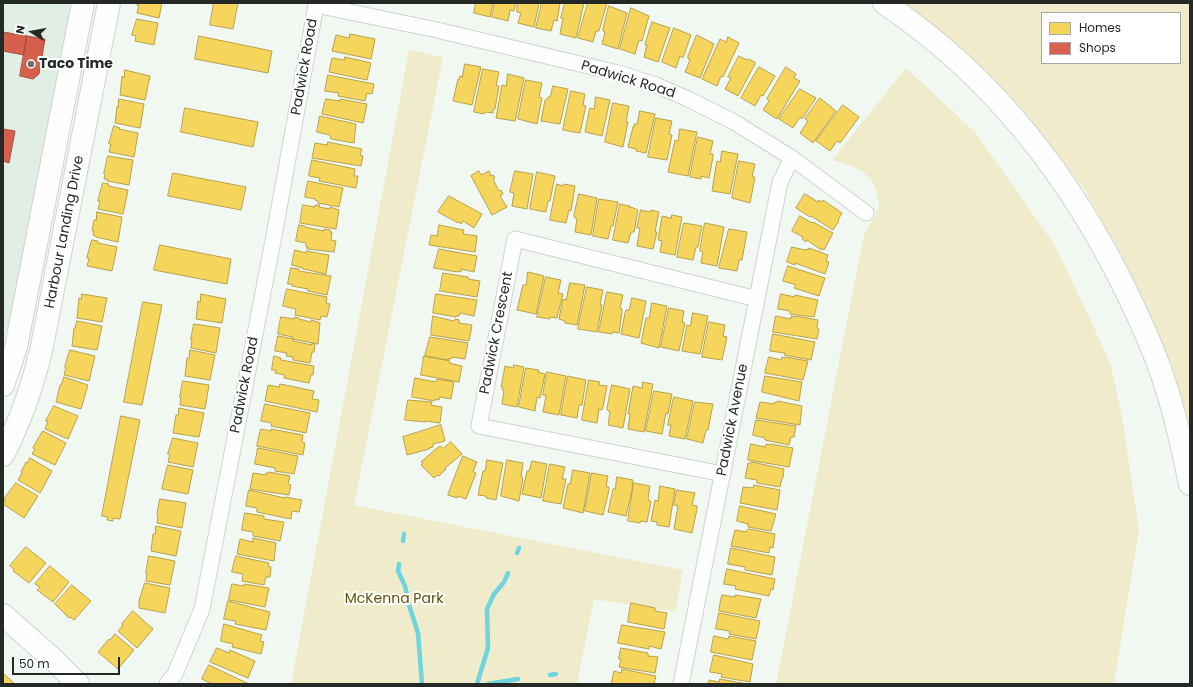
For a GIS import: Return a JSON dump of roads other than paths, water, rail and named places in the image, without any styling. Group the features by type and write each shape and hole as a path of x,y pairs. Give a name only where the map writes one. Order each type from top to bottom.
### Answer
{"main road":[{"name":"Harbour Landing Drive","path":"3,385 16,347 84,3"},
{"name":"Harbour Landing Drive","path":"3,455 11,440 28,397 41,352 109,3"},
{"path":"884,3 905,17 932,39 965,68 1012,115 1037,146 1076,200 1118,274 1162,373 1173,410 1190,484"},
{"path":"3,615 55,661 78,684"}],"street":[{"name":"Padwick Road","path":"167,684 175,674 202,609 273,241 316,5 444,32 618,74 656,85 734,122 792,158 866,213"},
{"name":"Padwick Avenue","path":"681,684 780,182 792,158"},
{"name":"Padwick Crescent","path":"723,474 479,426 515,239 757,299"}],"waterway":[{"path":"403,541 404,534"},
{"path":"517,553 519,548"},
{"path":"399,564 398,571 405,586 409,605 418,633 422,684"},
{"path":"477,684 488,648 487,609 494,594 504,582 508,573"},
{"path":"550,675 556,674"},
{"path":"488,684 518,679"}],"place":[{"name":"Taco Time","path":"31,64"}],"park label":[{"name":"McKenna Park","path":"394,599"}]}
